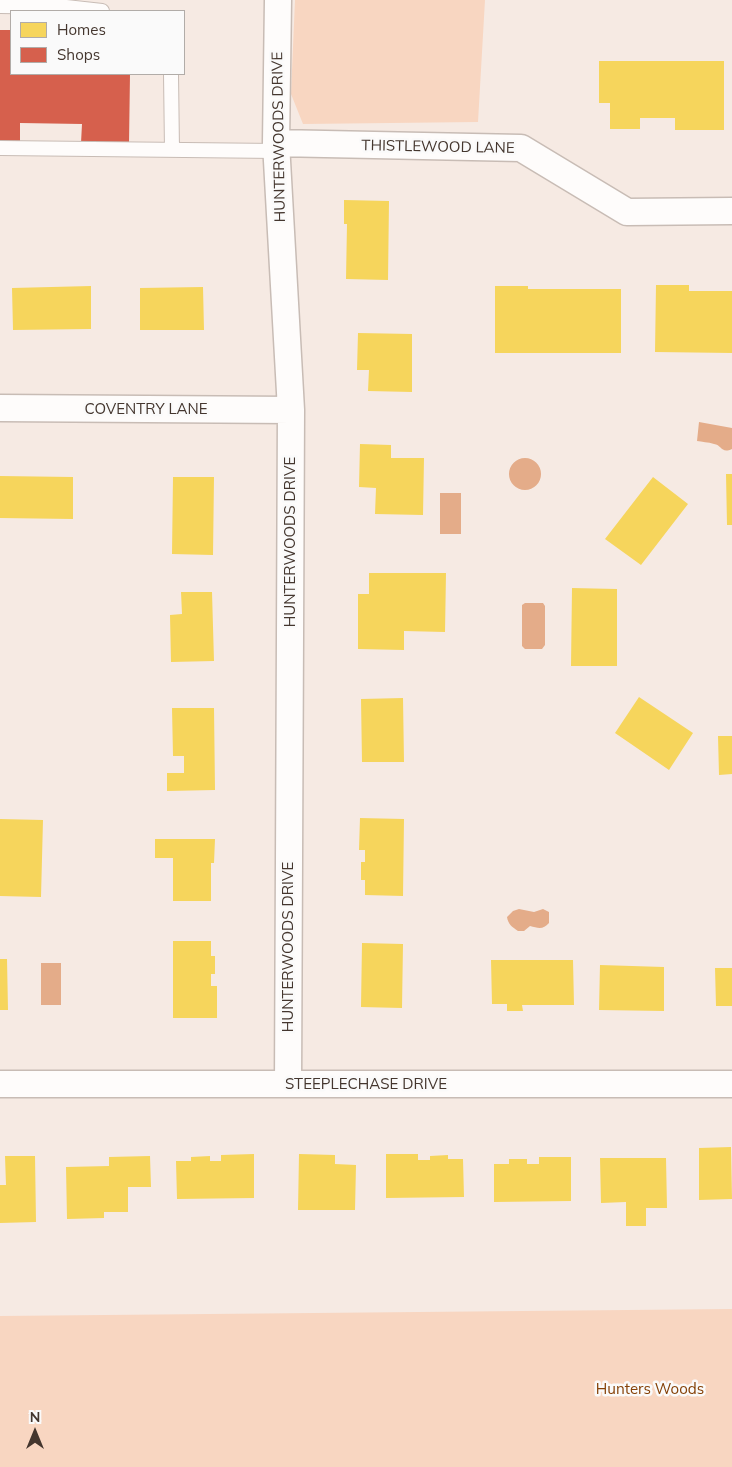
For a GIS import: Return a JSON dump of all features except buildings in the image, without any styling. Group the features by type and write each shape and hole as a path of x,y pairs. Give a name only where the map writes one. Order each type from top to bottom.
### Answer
{"street":[{"name":"HUNTERWOODS DRIVE","path":"278,0 276,148 291,410 288,1084"},
{"name":"THISTLEWOOD LANE","path":"276,148 521,148 627,212 732,211"},
{"name":"COVENTRY LANE","path":"0,408 291,410"},
{"name":"STEEPLECHASE DRIVE","path":"0,1084 732,1084"}],"lane":[{"path":"0,6 66,7 93,10"},
{"path":"171,75 172,150"},
{"path":"0,148 172,150 276,148"}],"green space":[{"path":"295,0 485,0 478,122 303,124 291,94"},
{"name":"Hunters Woods","path":"732,1309 732,1467 0,1467 0,1316"}],"shaded area":[{"path":"699,422 732,428 732,449 724,450 717,445 697,441"},
{"path":"525,458 531,459 536,463 540,468 540,480 536,485 531,489 525,490 519,489 514,485 510,480 509,474 510,468 514,463 519,459"},
{"path":"440,493 461,493 461,534 440,534"},
{"path":"525,603 543,603 545,606 545,645 542,649 525,649 522,646 522,605"},
{"path":"519,909 534,912 543,909 549,912 549,923 542,928 530,926 524,931 518,931 508,922 507,917 513,911"},
{"path":"41,963 61,963 61,1005 41,1005"}]}
